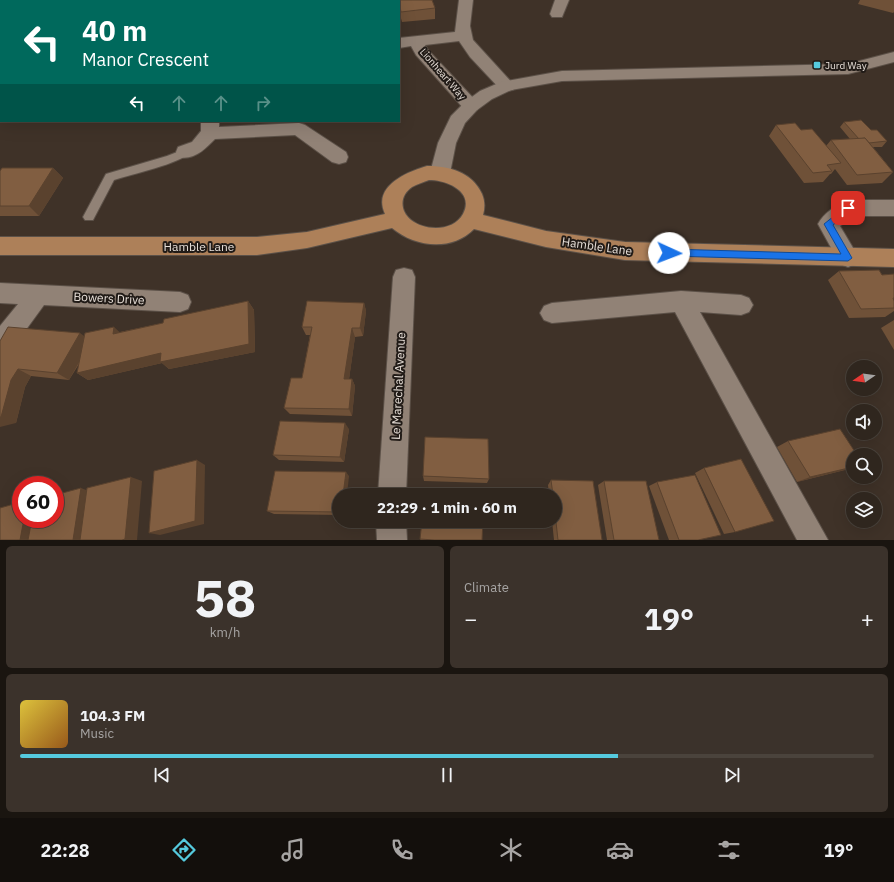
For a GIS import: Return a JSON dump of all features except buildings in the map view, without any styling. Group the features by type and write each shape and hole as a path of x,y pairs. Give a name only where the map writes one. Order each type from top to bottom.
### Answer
{"main road":[{"path":"427,173 440,173 452,176 463,182 471,190 475,199 475,210 470,220 463,227 453,233 441,236 417,234 404,228 395,219 392,209 392,199 396,190 404,182 415,176 427,173"},
{"name":"Hamble Lane","path":"0,246 257,246 307,240 395,219"},
{"name":"Hamble Lane","path":"470,220 546,239 625,251 894,258"}],"street":[{"path":"466,0 462,25 464,36 480,58 507,86"},
{"name":"Lionheart Way","path":"400,43 464,36"},
{"name":"Lionheart Way","path":"416,42 421,52 471,106"},
{"path":"440,173 447,143 457,120 471,106 486,95 507,86 562,76 848,69 894,57"},
{"path":"184,152 198,146 210,127 300,125 339,157"},
{"path":"848,258 828,224 848,208 894,208"},
{"name":"Le Marechal Avenue","path":"392,488 404,277"},
{"name":"Bowers Drive","path":"0,293 180,302"},
{"path":"0,345 38,295"},
{"path":"681,301 813,540"},
{"path":"552,312 681,301 741,305"},
{"path":"391,528 392,540"}],"lane":[{"path":"89,217 110,177 171,159 184,152"}],"place":[{"name":"Jurd Way","path":"817,65"}],"route":[{"path":"669,253 848,258 828,224 848,208"}]}
